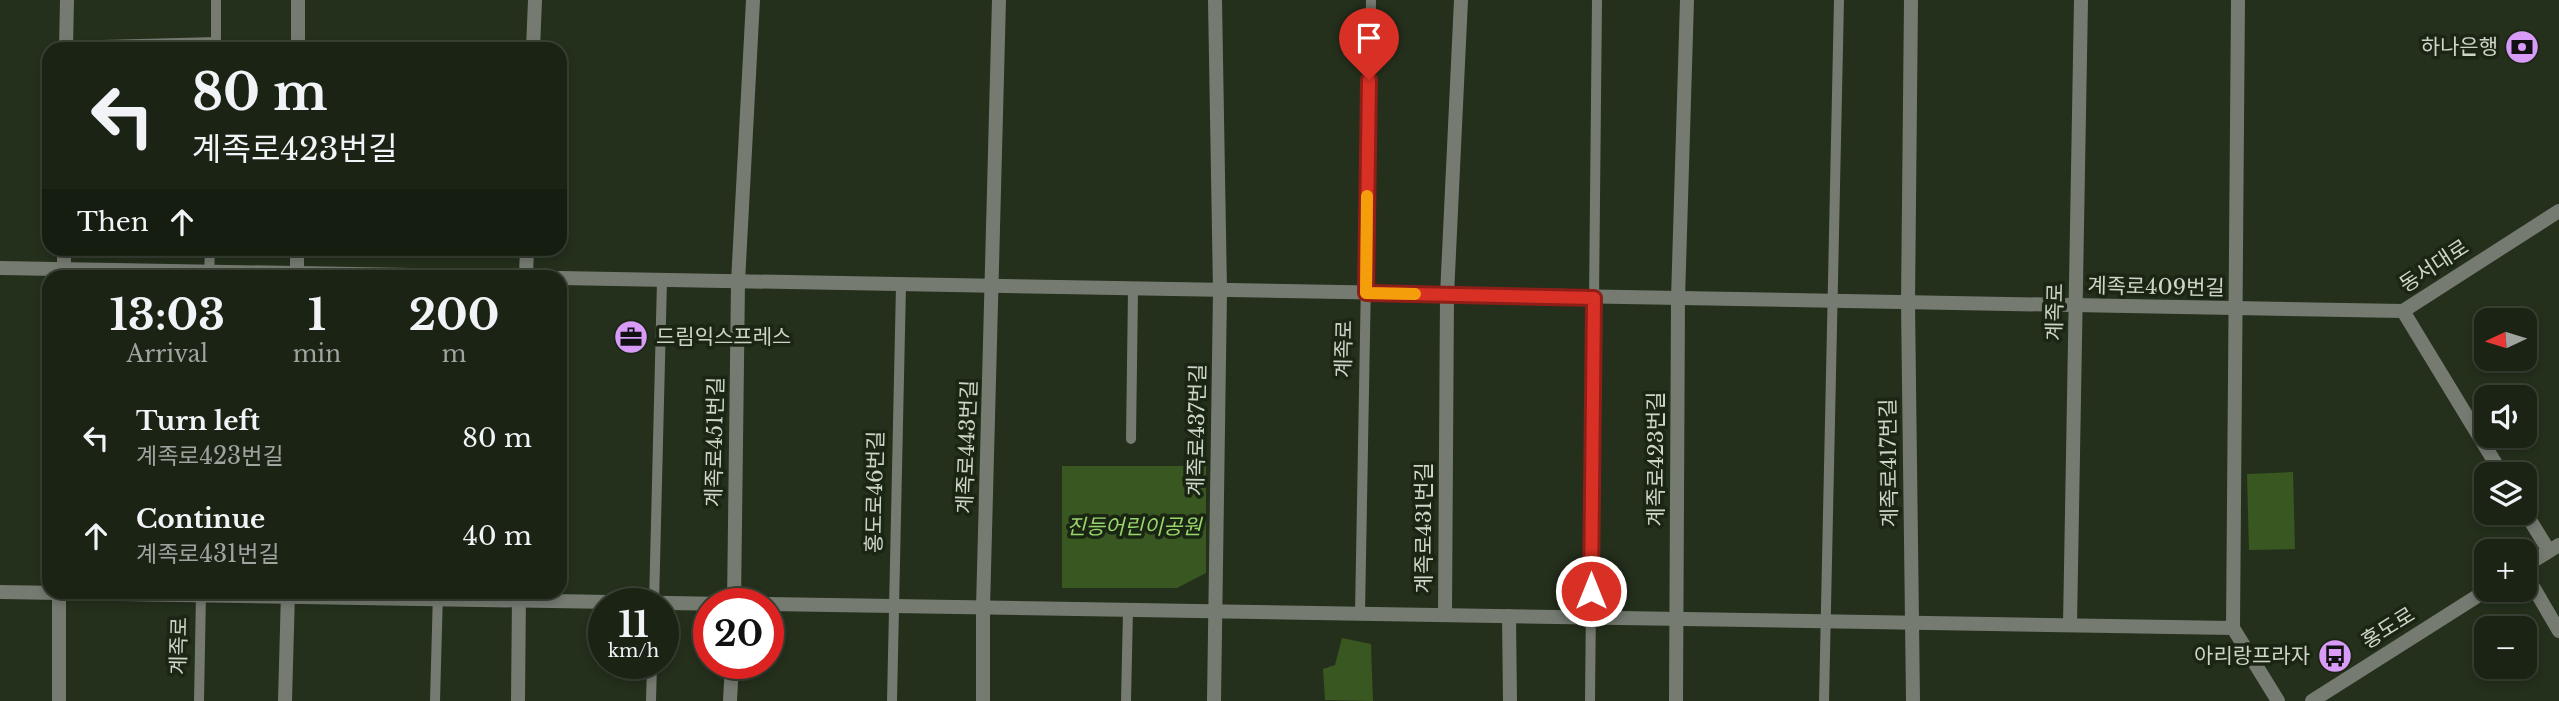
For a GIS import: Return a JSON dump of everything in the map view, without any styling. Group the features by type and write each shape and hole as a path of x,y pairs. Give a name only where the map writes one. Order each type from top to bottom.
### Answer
{"street":[{"path":"66,0 66,42"},
{"path":"298,0 298,42"},
{"path":"533,42 535,0"},
{"name":"계족로451번길","path":"734,588 738,282 754,0"},
{"name":"계족로443번길","path":"983,701 983,608 999,0"},
{"name":"계족로437번길","path":"1214,701 1220,291 1215,0"},
{"name":"계족로431번길","path":"1215,611 1445,615 1447,295 1461,0"},
{"name":"계족로423번길","path":"1676,701 1678,299 1687,0"},
{"name":"계족로417번길","path":"1911,0 1908,303 1913,701"},
{"name":"계족로","path":"2070,625 2081,0"},
{"name":"계족로409번길","path":"2233,628 2238,0"},
{"name":"동서대로","path":"2235,310 2403,311 2559,211"},
{"path":"0,268 42,271"},
{"path":"567,278 1908,303"},
{"name":"계족로409번길","path":"1908,303 2235,310"},
{"path":"2403,311 2495,462"},
{"path":"2535,525 2554,548 2537,559"},
{"path":"0,592 42,592"},
{"path":"2537,593 2559,631"},
{"path":"567,598 588,600"},
{"name":"홍도로","path":"2312,701 2474,598"},
{"path":"59,599 59,701"},
{"path":"285,701 288,599"},
{"path":"518,701 519,599"},
{"path":"784,604 1215,611"},
{"path":"1445,615 2233,628 2278,701"},
{"path":"1509,616 1510,701"},
{"path":"730,701 731,679"}],"lane":[{"path":"216,0 216,42"},
{"name":"계족로","path":"1360,614 1370,0"},
{"path":"1590,701 1597,0"},
{"path":"1824,701 1839,0"},
{"path":"654,588 662,280"},
{"name":"홍도로46번길","path":"891,701 901,285"},
{"path":"1130,439 1133,289"},
{"name":"계족로","path":"199,701 201,599"},
{"path":"435,701 438,599"},
{"path":"1126,701 1128,610"},
{"path":"650,701 651,679"}],"green space":[{"name":"진등어린이공원","path":"1062,466 1206,466 1206,573 1177,588 1062,588"},
{"path":"2293,472 2295,549 2249,550 2247,474"},
{"path":"1342,638 1371,644 1373,701 1325,700 1323,669 1335,665"}],"slow traffic":[{"path":"1367,196 1366,293 1415,294"}],"place":[{"name":"하나은행","path":"2522,47"},
{"name":"드림익스프레스","path":"631,337"},
{"name":"아리랑프라자","path":"2335,656"}],"route":[{"path":"1369,80 1366,293 1594,298 1591,591"}]}
